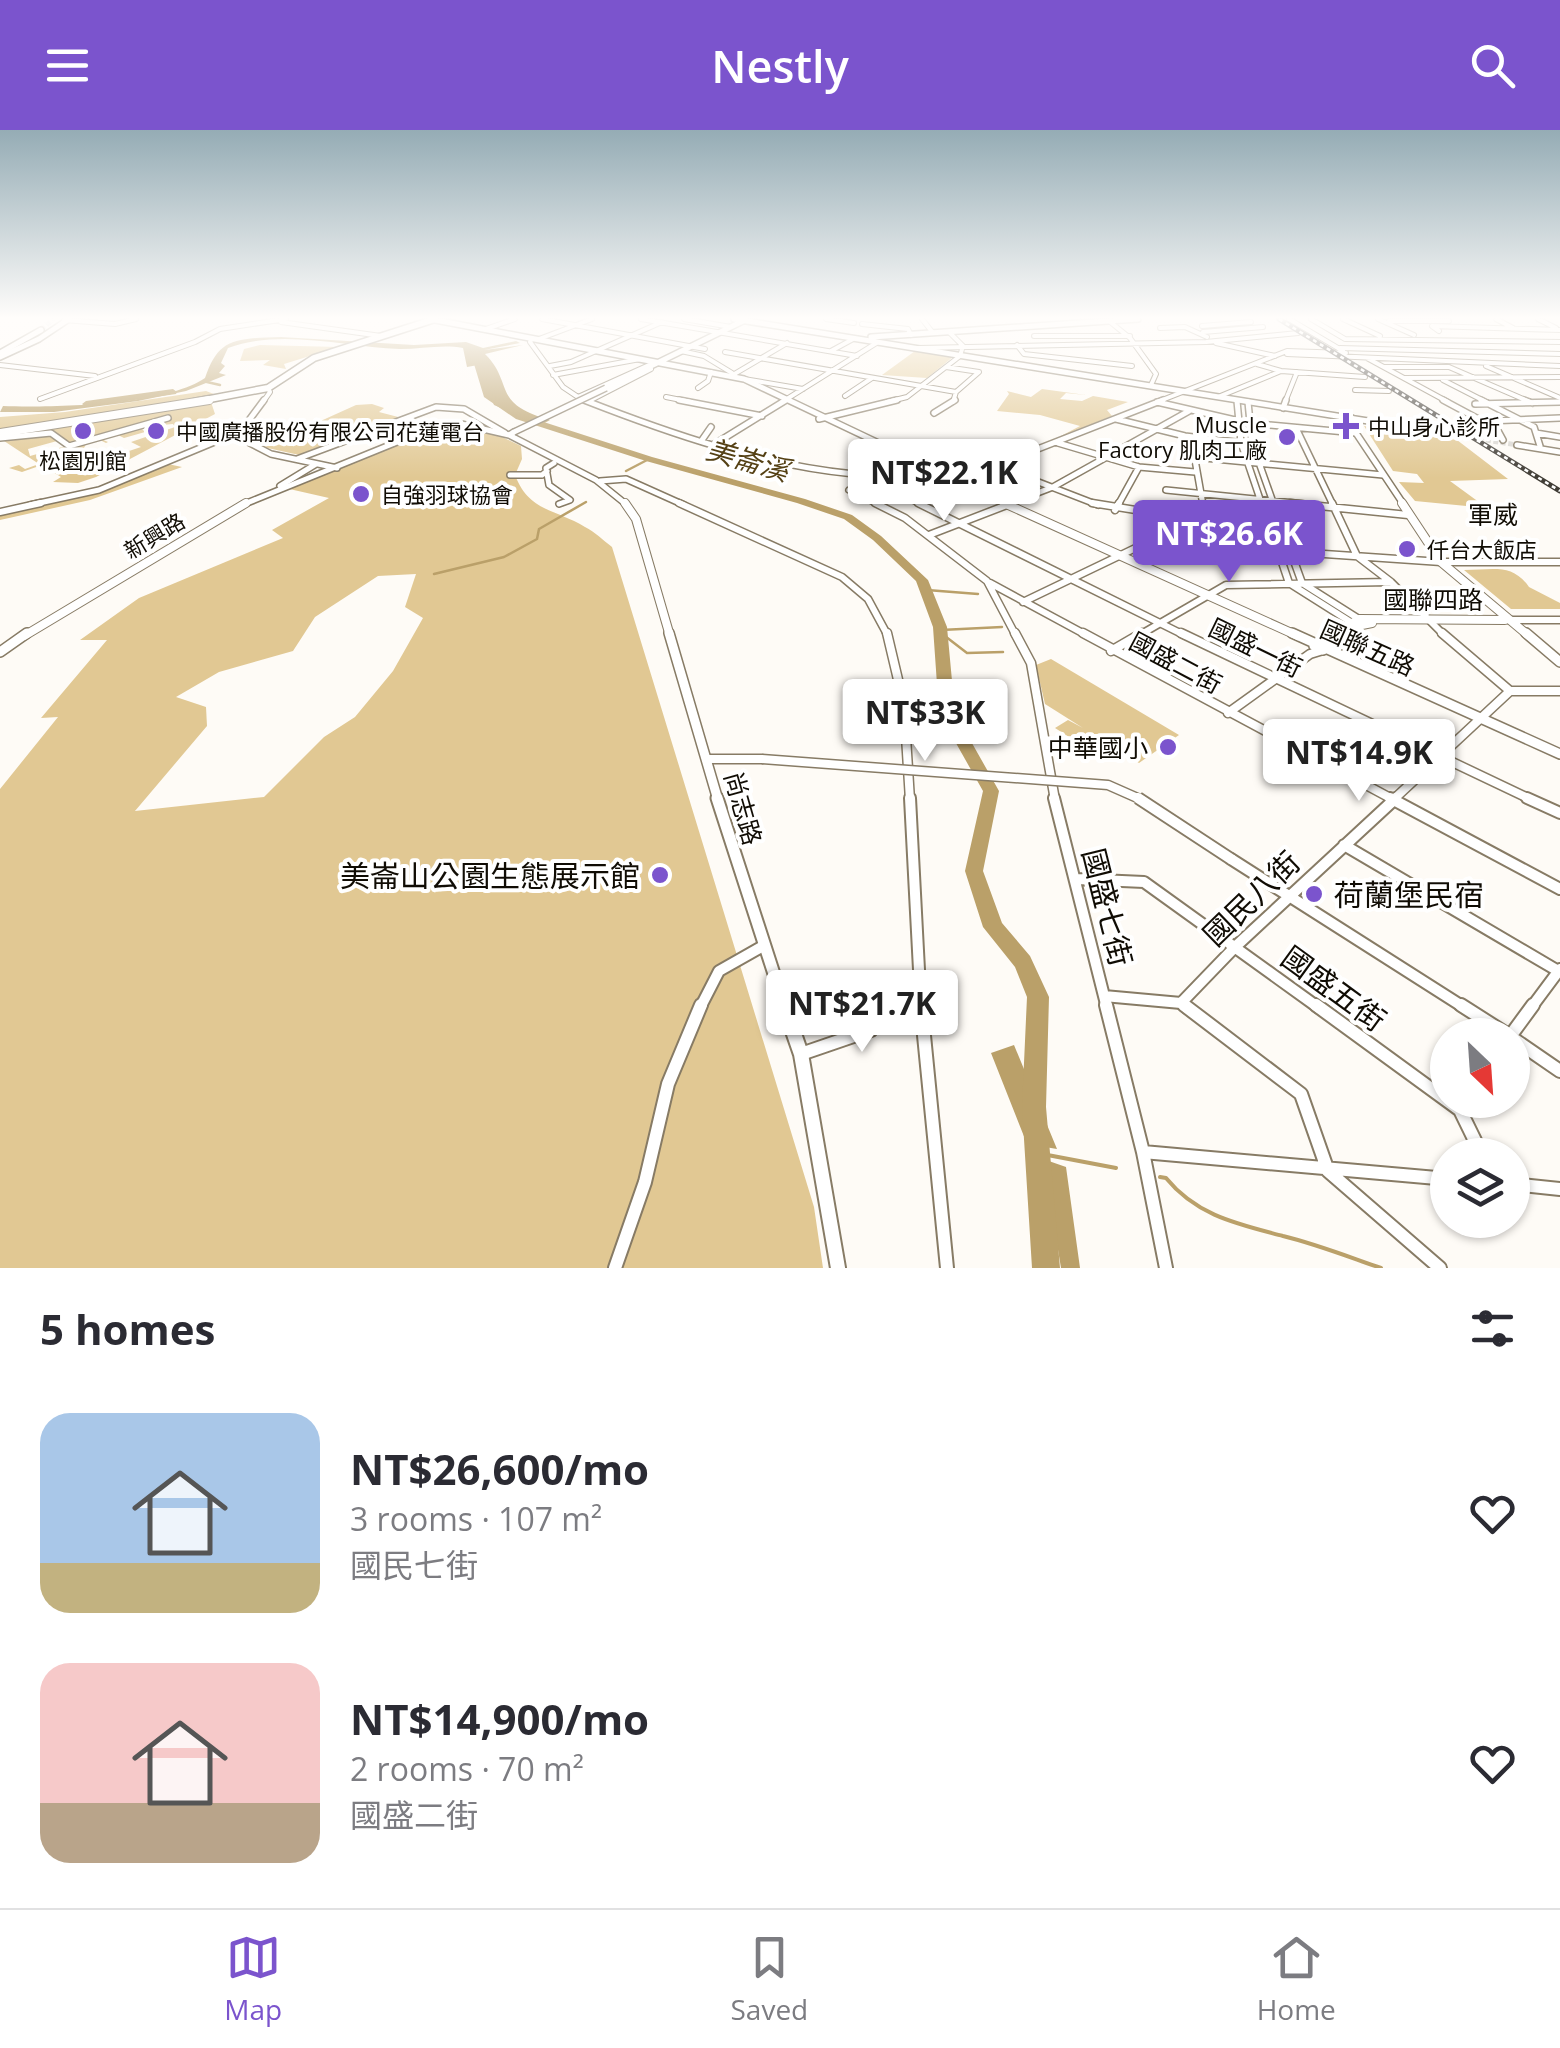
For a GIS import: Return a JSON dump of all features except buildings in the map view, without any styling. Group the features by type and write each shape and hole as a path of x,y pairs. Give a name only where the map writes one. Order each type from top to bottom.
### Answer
{"main road":[{"path":"0,435 236,396 268,388 292,372"}],"street":[{"path":"64,372 99,376"},
{"path":"40,399 110,372"},
{"path":"552,372 568,393 589,402 769,460 851,474 942,475"},
{"path":"553,375 569,372"},
{"path":"578,397 635,372"},
{"path":"298,459 432,407 464,409 509,434 638,372"},
{"path":"589,402 641,372"},
{"path":"698,388 708,381 711,372"},
{"name":"國聯五路","path":"712,372 744,379 819,419 1316,650 1560,754"},
{"path":"729,372 735,372"},
{"path":"713,444 832,372"},
{"path":"840,372 956,392"},
{"path":"819,419 906,397 940,372"},
{"path":"934,413 955,401 956,392 979,372"},
{"path":"1070,372 1449,434"},
{"path":"1150,385 1155,372"},
{"path":"1189,411 1053,487 929,535 850,490 917,484 996,465 1237,372"},
{"path":"1244,372 1264,377"},
{"path":"1218,397 1278,372"},
{"path":"1283,408 1297,372"},
{"path":"1298,372 1364,377"},
{"path":"1391,372 1497,430 1503,440"},
{"path":"1461,372 1532,403"},
{"path":"1499,372 1560,400"},
{"path":"845,396 872,378"},
{"path":"1401,378 1560,379"},
{"path":"1439,378 1534,426 1540,446"},
{"path":"744,379 802,390"},
{"path":"1220,379 1242,386"},
{"path":"0,512 99,490 242,431 270,392 268,388"},
{"path":"1356,390 1389,392"},
{"path":"666,398 762,416"},
{"path":"1476,404 1560,400"},
{"path":"1238,401 1241,443 1290,583 1358,623"},
{"path":"1157,402 1248,424 1356,433"},
{"path":"1248,402 1252,443 1302,583 1358,623"},
{"path":"434,415 435,410 442,408"},
{"path":"0,435 50,433 69,446 168,418"},
{"path":"1352,418 1356,433 1440,562 1560,662"},
{"path":"1541,418 1560,427"},
{"path":"1481,421 1560,418"},
{"path":"1116,419 1191,437 1252,443"},
{"name":"新興路","path":"0,652 42,622 176,542 280,486 337,468 448,422 509,434"},
{"path":"390,425 426,430"},
{"path":"702,440 711,428"},
{"path":"1296,428 1357,556 1392,582 1510,692 1560,690"},
{"path":"242,431 244,440 257,448 337,468"},
{"path":"1536,433 1560,437"},
{"name":"尚志路","path":"509,434 554,463 600,481 616,492 636,520 763,946 801,1054 838,1268"},
{"path":"1191,437 1210,545"},
{"path":"1058,443 1139,467 1195,472"},
{"path":"1517,445 1560,452"},
{"path":"1194,457 1382,475"},
{"path":"554,463 546,468 549,485 570,500 559,504"},
{"path":"280,486 316,464"},
{"path":"996,465 1115,510 1204,521"},
{"path":"1115,510 1139,467"},
{"path":"510,475 548,473"},
{"path":"600,481 626,479 842,577 866,594 881,616 897,668 920,1018 947,1268"},
{"name":"國盛一街","path":"884,486 1275,680 1560,812"},
{"path":"1166,490 1408,515"},
{"name":"國盛七街","path":"929,535 987,580 1031,663 1050,780 1143,1152 1166,1268"},
{"path":"1023,602 1148,542 1440,562 1560,562"},
{"name":"國盛二街","path":"987,580 1560,890"},
{"path":"1112,650 1232,584 1392,582"},
{"name":"國聯四路","path":"1228,712 1358,623 1560,620"},
{"name":"國民八街","path":"1181,1002 1235,946 1510,692"},
{"path":"708,759 762,759 1108,785 1128,791 1482,1018"},
{"path":"1344,845 1560,971 1525,1018"},
{"name":"國盛五街","path":"1076,879 1144,882 1430,1081"},
{"path":"616,1268 645,1182 668,1084 692,1023 718,970 763,946"},
{"path":"1104,996 1181,1002 1302,1094 1328,1171 1440,1268"},
{"path":"801,1054 871,1030 877,1009"},
{"path":"1530,1050 1560,1071"},
{"path":"1143,1152 1430,1178"},
{"path":"1530,1186 1560,1189"}],"shaded area":[{"path":"207,372 226,375 186,391 138,401 54,412 0,412 3,406 137,399 187,387 205,378"},
{"path":"481,372 498,372 511,400 531,414 550,420 541,425 494,405"},
{"path":"886,372 934,372 927,378 882,375"},
{"path":"1042,389 1086,395 1066,393 1060,399 1082,401 1093,396 1128,402 1107,410 1112,416 1059,437 1080,426 1040,415 997,411 1009,394 1007,391 1031,397"},
{"path":"206,391 219,396 211,402 215,414 96,477 78,483 53,482 61,477 42,465 22,472 9,468 19,465 25,469 39,464 1,439 49,435 57,441 28,449 30,456 77,443 69,443 53,432 0,437 0,417 65,412","holes":["140,427 175,427 131,442 141,447 117,455 112,461 81,455 87,452 83,450 87,442 98,439 106,443 99,438 114,433 124,438 145,432"]},
{"path":"356,405 384,408 379,412 402,418 304,456 263,447"},
{"path":"448,425 498,435 521,446 522,459 515,475 528,496 589,529 612,547 814,1207 823,1268 0,1268 0,789 58,717 41,718 107,640 80,640 139,598 283,538 272,530 329,498 285,488","holes":["416,574 405,607 423,618 393,671 355,717 324,737 264,797 135,811 207,726 206,707 176,697 219,672 293,651 315,617 378,576"]},
{"path":"1364,426 1457,440 1508,479 1450,481 1487,508 1415,501 1399,482 1424,483 1417,474 1393,471"},
{"path":"919,440 939,444 979,463 941,469 894,448"},
{"path":"163,463 182,467 90,500 0,520 0,514 101,490"},
{"path":"1464,570 1509,571 1560,603 1560,609 1511,609"},
{"path":"1051,659 1179,735 1139,763 1101,739 1088,749 1055,728 1068,720 1083,728 1045,704 1036,665"},
{"path":"1014,1045 1057,1149 1027,1144 991,1053"},
{"path":"1043,1159 1066,1167 1080,1268 1061,1268"}],"waterway":[{"name":"美崙溪","path":"480,372 487,395 519,417 848,517 922,580 940,627 947,713 991,791 974,871 993,927 1023,962 1038,997 1034,1107 1046,1268"},
{"path":"207,382 220,385"},
{"name":"美崙溪","path":"86,404 173,392"},
{"path":"626,471 649,459"},
{"path":"434,574 504,557 537,539 539,529 586,502"},
{"path":"927,590 978,594"},
{"path":"941,630 1002,627"},
{"path":"941,633 967,653 1003,652"},
{"path":"1037,1153 1116,1168"},
{"path":"1160,1177 1219,1217 1381,1268"}],"tunnel":[{"path":"1449,434 1517,445"}],"railway":[{"path":"1366,372 1560,491"}],"place":[{"name":"中山身心診所","path":"1346,426"},
{"name":"松園別館","path":"83,431"},
{"name":"中國廣播股份有限公司花蓮電台","path":"156,431"},
{"name":"Muscle Factory 肌肉工廠","path":"1287,437"},
{"name":"自強羽球協會","path":"361,494"},
{"name":"仟台大飯店","path":"1407,549"},
{"name":"中華國小","path":"1168,747"},
{"name":"美崙山公園生態展示館","path":"660,875"},
{"name":"荷蘭堡民宿","path":"1314,894"}],"district":[{"name":"軍威","path":"1493,514"}]}
